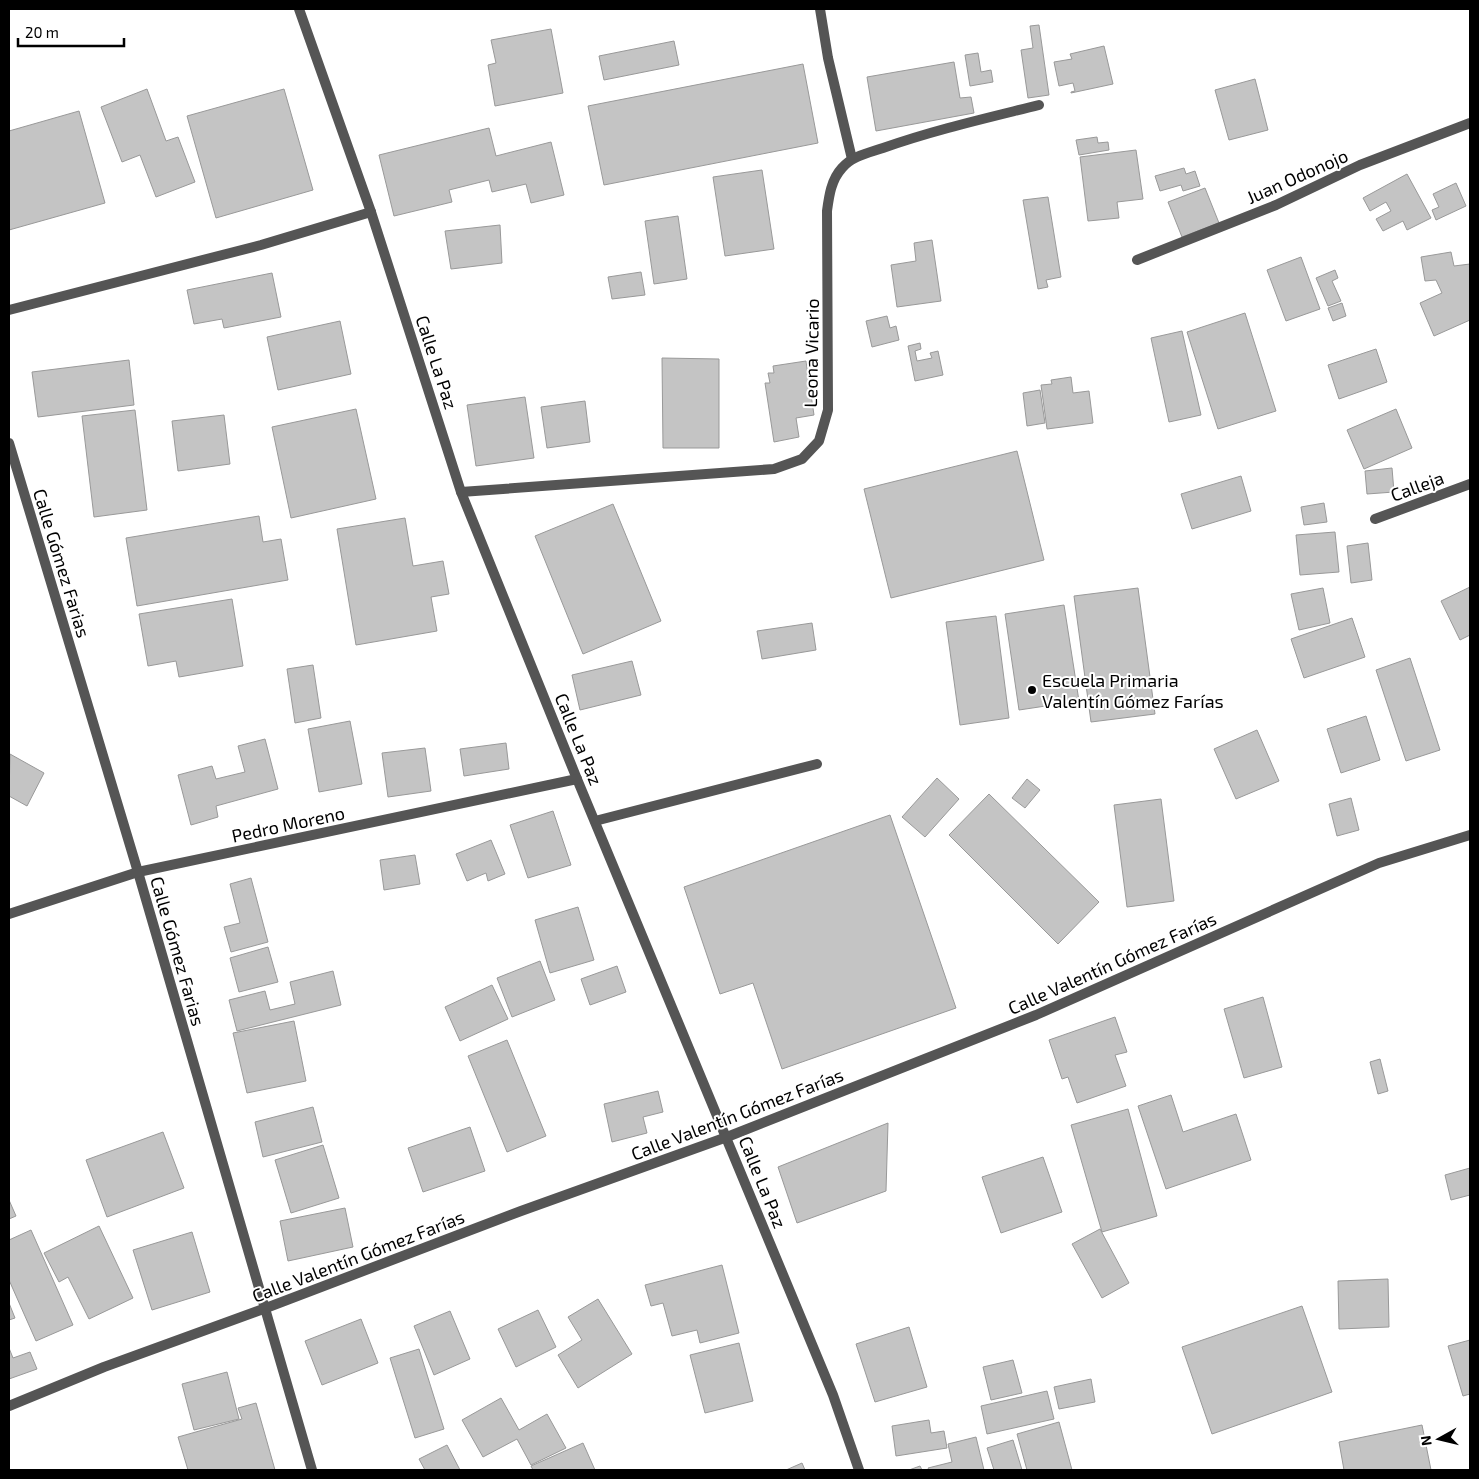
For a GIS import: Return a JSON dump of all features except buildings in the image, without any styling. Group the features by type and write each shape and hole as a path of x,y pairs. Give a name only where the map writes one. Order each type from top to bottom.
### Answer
{"street":[{"name":"Calle La Paz","path":"300,9 371,212 462,492 577,778 833,1395 859,1470"},
{"path":"820,9 828,58 852,159"},
{"name":"Leona Vicario","path":"462,492 774,469 802,459 819,441 828,410 827,211 828,196 834,180 841,169 852,159 901,142 1039,105"},
{"name":"Juan Odonojo","path":"1137,260 1276,205 1360,165 1470,123"},
{"path":"9,310 261,245 371,212"},
{"name":"Calle Gómez Farias","path":"9,442 138,872 312,1470"},
{"name":"Calleja","path":"1375,519 1470,484"},
{"path":"595,821 817,764"},
{"name":"Pedro Moreno","path":"9,914 138,872 577,778"},
{"name":"Calle Valentín Gómez Farías","path":"9,1406 104,1367 266,1308 512,1214 727,1137 1036,1015 1380,863 1470,835"}],"place":[{"name":"Escuela Primaria Valentín Gómez Farías","path":"1032,690"}]}
